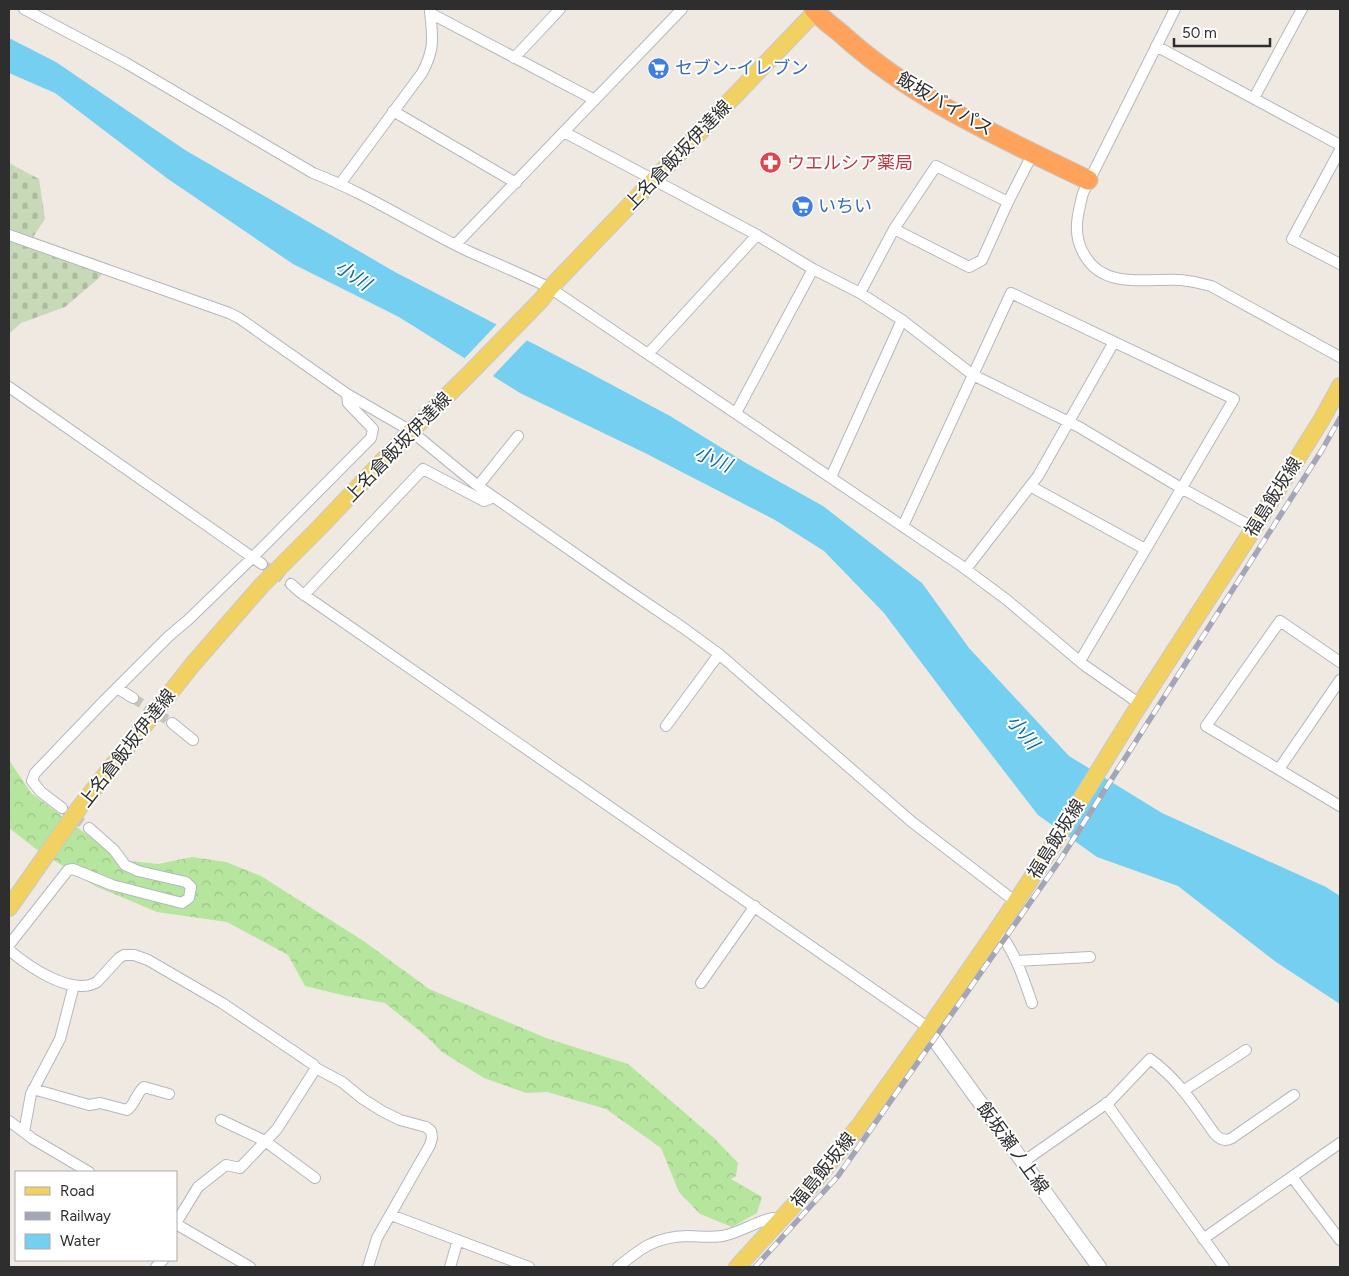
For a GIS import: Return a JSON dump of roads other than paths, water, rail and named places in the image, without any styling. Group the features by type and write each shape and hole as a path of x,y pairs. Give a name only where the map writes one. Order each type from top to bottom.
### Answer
{"highway":[{"name":"飯坂バイパス","path":"815,10 865,55 923,95 1088,180"}],"main road":[{"name":"上名倉飯坂伊達線","path":"9,908 78,808 193,664 262,585 468,375 815,10"},
{"name":"福島飯坂線","path":"737,1267 756,1244 778,1224 806,1192 859,1126 997,930 1041,864 1254,528 1340,386"},
{"name":"飯坂瀬ノ上線","path":"929,1028 934,1040 1099,1267"}],"street":[{"path":"24,9 126,63 313,173 340,184 546,293 648,354 966,569 1007,600 1137,710"},
{"path":"514,58 560,9"},
{"path":"456,244 682,9"},
{"path":"1175,9 1088,180 1077,213 1076,232 1078,243 1094,268 1101,273 1117,279 1180,280 1211,286 1340,357"},
{"path":"1254,98 1302,9"},
{"path":"340,184 422,73 429,60 433,46 430,11"},
{"path":"430,11 595,100"},
{"path":"1156,46 1340,145"},
{"path":"393,111 516,183"},
{"path":"564,132 757,235 813,269 860,292 902,320 973,375 1068,422 1254,528"},
{"path":"1340,150 1292,238 1340,264"},
{"path":"894,229 969,267 982,260 1033,153"},
{"path":"860,292 894,229 936,166 1008,202"},
{"path":"9,235 229,313 239,318 347,394 411,431 478,486 719,654 912,822 1016,902"},
{"path":"648,354 757,235"},
{"path":"736,413 813,269"},
{"path":"903,526 1011,293 1234,398 1080,661"},
{"path":"831,477 902,320"},
{"path":"966,569 1038,476 1114,342"},
{"path":"9,387 262,564"},
{"path":"62,808 41,792 32,780 36,773 169,636 253,558 371,438 374,429 348,403 347,394"},
{"path":"478,486 518,436"},
{"path":"304,595 423,469 484,501 494,497"},
{"path":"1030,486 1145,549"},
{"path":"291,584 304,595 929,1028"},
{"path":"1340,662 1280,621 1206,726 1314,792 1340,805"},
{"path":"666,726 719,654"},
{"path":"1280,770 1340,680"},
{"path":"117,688 133,698"},
{"path":"172,723 193,740"},
{"path":"9,945 68,870 73,869 112,885 182,903 189,898 191,887 186,882 138,871 125,865 114,850 89,828"},
{"path":"701,984 755,906"},
{"path":"997,930 1005,939 1017,962 1032,1003"},
{"path":"9,950 55,980 74,985 93,985 124,955 134,955 148,960 222,1003 311,1062 316,1068 342,1082 382,1111 400,1120 431,1131 430,1145 378,1238 368,1267"},
{"path":"1017,962 1090,957"},
{"path":"24,1132 33,1089 60,1039 74,985"},
{"path":"1183,1091 1246,1050"},
{"path":"1023,1162 1106,1104 1150,1059 1164,1068 1217,1137 1224,1140 1232,1138 1294,1095"},
{"path":"178,1221 198,1187 226,1165 240,1168 254,1156 265,1141 277,1130 316,1068"},
{"path":"33,1089 89,1106 100,1103 127,1110 131,1108 138,1091 144,1087 169,1094"},
{"path":"1106,1104 1224,1267"},
{"path":"222,1120 265,1141 315,1178"},
{"path":"9,1121 87,1171"},
{"path":"1203,1239 1340,1143"},
{"path":"1292,1177 1340,1240"},
{"path":"390,1215 529,1267"},
{"path":"618,1267 641,1248 665,1238 722,1236 773,1218 778,1224"},
{"path":"178,1225 250,1267"},
{"path":"450,1267 458,1240"}],"water":[{"name":"小川","path":"9,38 56,62 185,150 395,272 670,416 746,463 823,506 922,583 969,648 1069,756 1162,813 1326,887 1340,896 1340,1004 1276,962 1178,886 1097,857 1038,815 884,613 824,551 775,520 645,453 520,393 399,317 293,264 168,179 55,93 9,73"}],"tunnel":[{"path":"262,564 291,584"},
{"path":"133,698 172,723"},
{"path":"62,808 89,828"}],"railway":[{"path":"755,1267 838,1176 1060,860 1322,450 1340,418"}],"place":[{"name":"セブン-イレブン","path":"659,68"},
{"name":"ウエルシア薬局","path":"771,163"},
{"name":"いちい","path":"802,206"}]}
